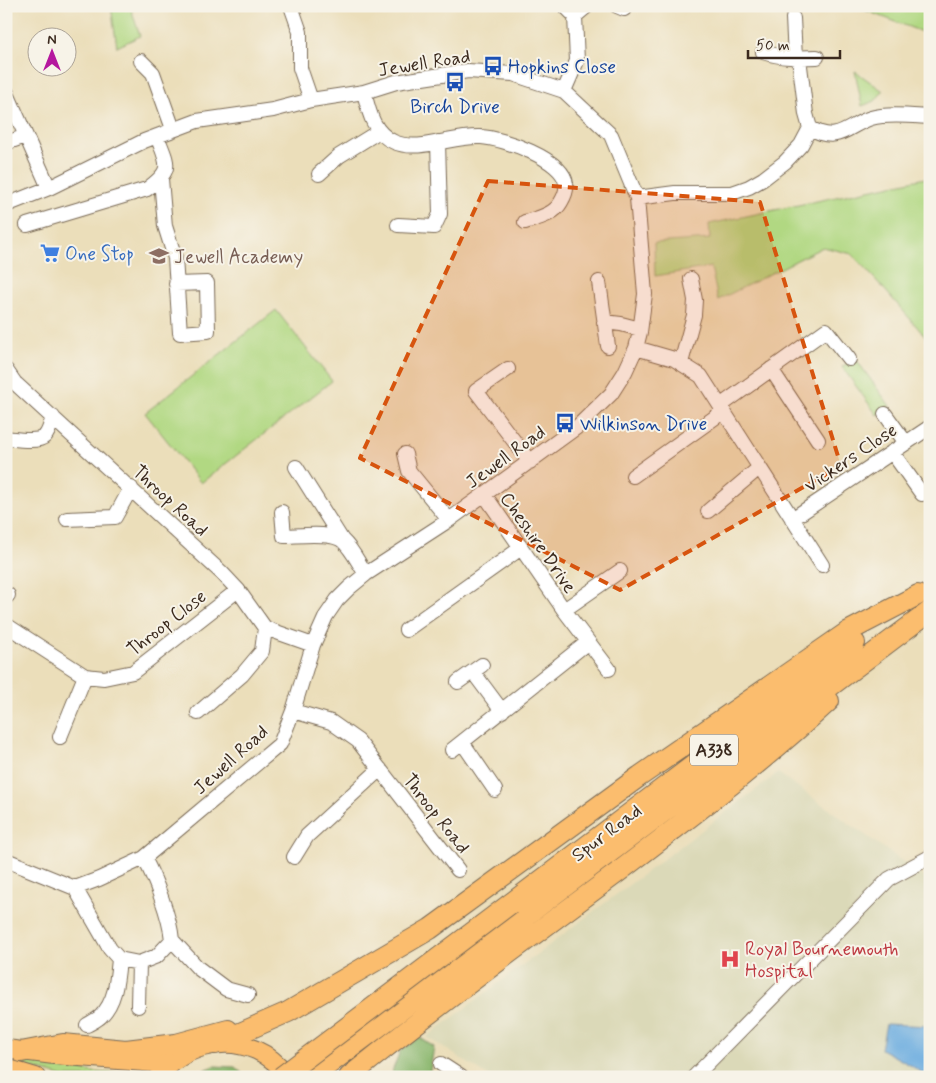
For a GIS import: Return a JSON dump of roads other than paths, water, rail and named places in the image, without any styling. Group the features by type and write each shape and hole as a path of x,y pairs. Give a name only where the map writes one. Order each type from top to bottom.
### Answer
{"highway":[{"name":"Spur Road","path":"312,1077 517,911 924,591"},
{"path":"215,1044 288,1012 430,928 648,771 849,631 924,591"},
{"name":"Spur Road","path":"281,1077 517,911 930,611"},
{"path":"349,1077 737,780 841,690 877,651"},
{"path":"14,1050 63,1044 126,1050 176,1044 277,1016"},
{"path":"364,1077 393,1042"}],"main road":[{"path":"14,1050 164,1070 191,1050 215,1044 236,1044 256,1050 274,1061 290,1077"},
{"path":"6,1068 36,1077"}],"street":[{"path":"291,6 300,32 300,68 311,100"},
{"path":"564,91 577,61 570,11 587,6"},
{"path":"637,198 675,193 732,193 749,187 763,179 785,162 801,145 810,128 797,58 793,18"},
{"path":"763,52 797,58 817,57"},
{"path":"141,61 153,73 173,129"},
{"name":"Jewell Road","path":"6,205 49,188 144,140 197,121 273,110 311,100 364,92 396,82 468,71 513,74 564,91 611,135 637,198 645,294 636,348 625,372 611,394 580,425 449,520 366,574 337,600 326,616 313,645 293,711 280,744 144,858 99,879 74,888"},
{"path":"6,91 49,188"},
{"path":"364,92 371,118 378,130 386,137 401,144 418,145 453,138 479,136 494,138 532,152 558,168 563,174 566,183 561,203 545,216 525,222"},
{"path":"810,128 822,133 837,134 847,131 870,118 890,116 930,117"},
{"path":"319,174 339,156 378,130"},
{"path":"6,143 26,136"},
{"path":"27,225 147,190 166,173 166,159 157,136"},
{"path":"398,225 434,227 440,214 438,142"},
{"path":"161,179 166,226 175,258 176,284"},
{"path":"681,363 694,315 695,300 691,279"},
{"path":"599,282 608,346"},
{"path":"604,322 640,329"},
{"path":"633,476 722,409 771,369 826,330 849,359"},
{"path":"636,348 674,359 701,376 822,565"},
{"path":"508,369 476,390 530,462"},
{"path":"771,369 818,440"},
{"name":"Throop Road","path":"6,370 16,383 222,573 238,590 265,628"},
{"path":"885,414 906,443"},
{"path":"6,438 29,440 41,438 46,435 53,417"},
{"name":"Vickers Close","path":"792,519 930,427"},
{"path":"892,452 922,494"},
{"path":"405,454 409,471 449,520"},
{"path":"296,467 366,574"},
{"path":"708,511 759,468"},
{"path":"67,519 115,517 130,488"},
{"name":"Cheshire Drive","path":"484,494 564,610 609,669"},
{"path":"282,512 284,536 323,535 334,536 342,540"},
{"path":"406,630 521,548"},
{"name":"Cheshire Drive","path":"564,610 620,571"},
{"name":"Throop Close","path":"85,676 104,678 133,672 238,590"},
{"path":"6,625 85,676 60,737"},
{"path":"198,713 242,675 262,651 265,628 313,645"},
{"path":"495,790 457,746 588,642"},
{"path":"458,682 478,668 502,711"},
{"name":"Throop Road","path":"293,711 331,722 358,741 458,870"},
{"path":"294,857 307,836 380,768"},
{"path":"694,1077 889,879 930,857"},
{"path":"144,858 150,869 171,928 172,940 198,968 226,989 248,995"},
{"path":"6,860 74,888 110,949 119,959 139,963 157,956 172,940"},
{"path":"87,1025 101,1016 113,998 119,959"},
{"path":"138,1006 139,963"},
{"path":"442,1064 461,1077"}],"water":[{"path":"886,1024 930,1026 930,1077 881,1049"}],"place":[{"name":"Hopkins Close","path":"493,66"},
{"name":"Birch Drive","path":"455,82"},
{"name":"One Stop","path":"50,253"},
{"name":"Jewell Academy","path":"159,256"},
{"name":"Wilkinson Drive","path":"565,423"},
{"name":"Royal Bournemouth Hospital","path":"730,959"}]}
